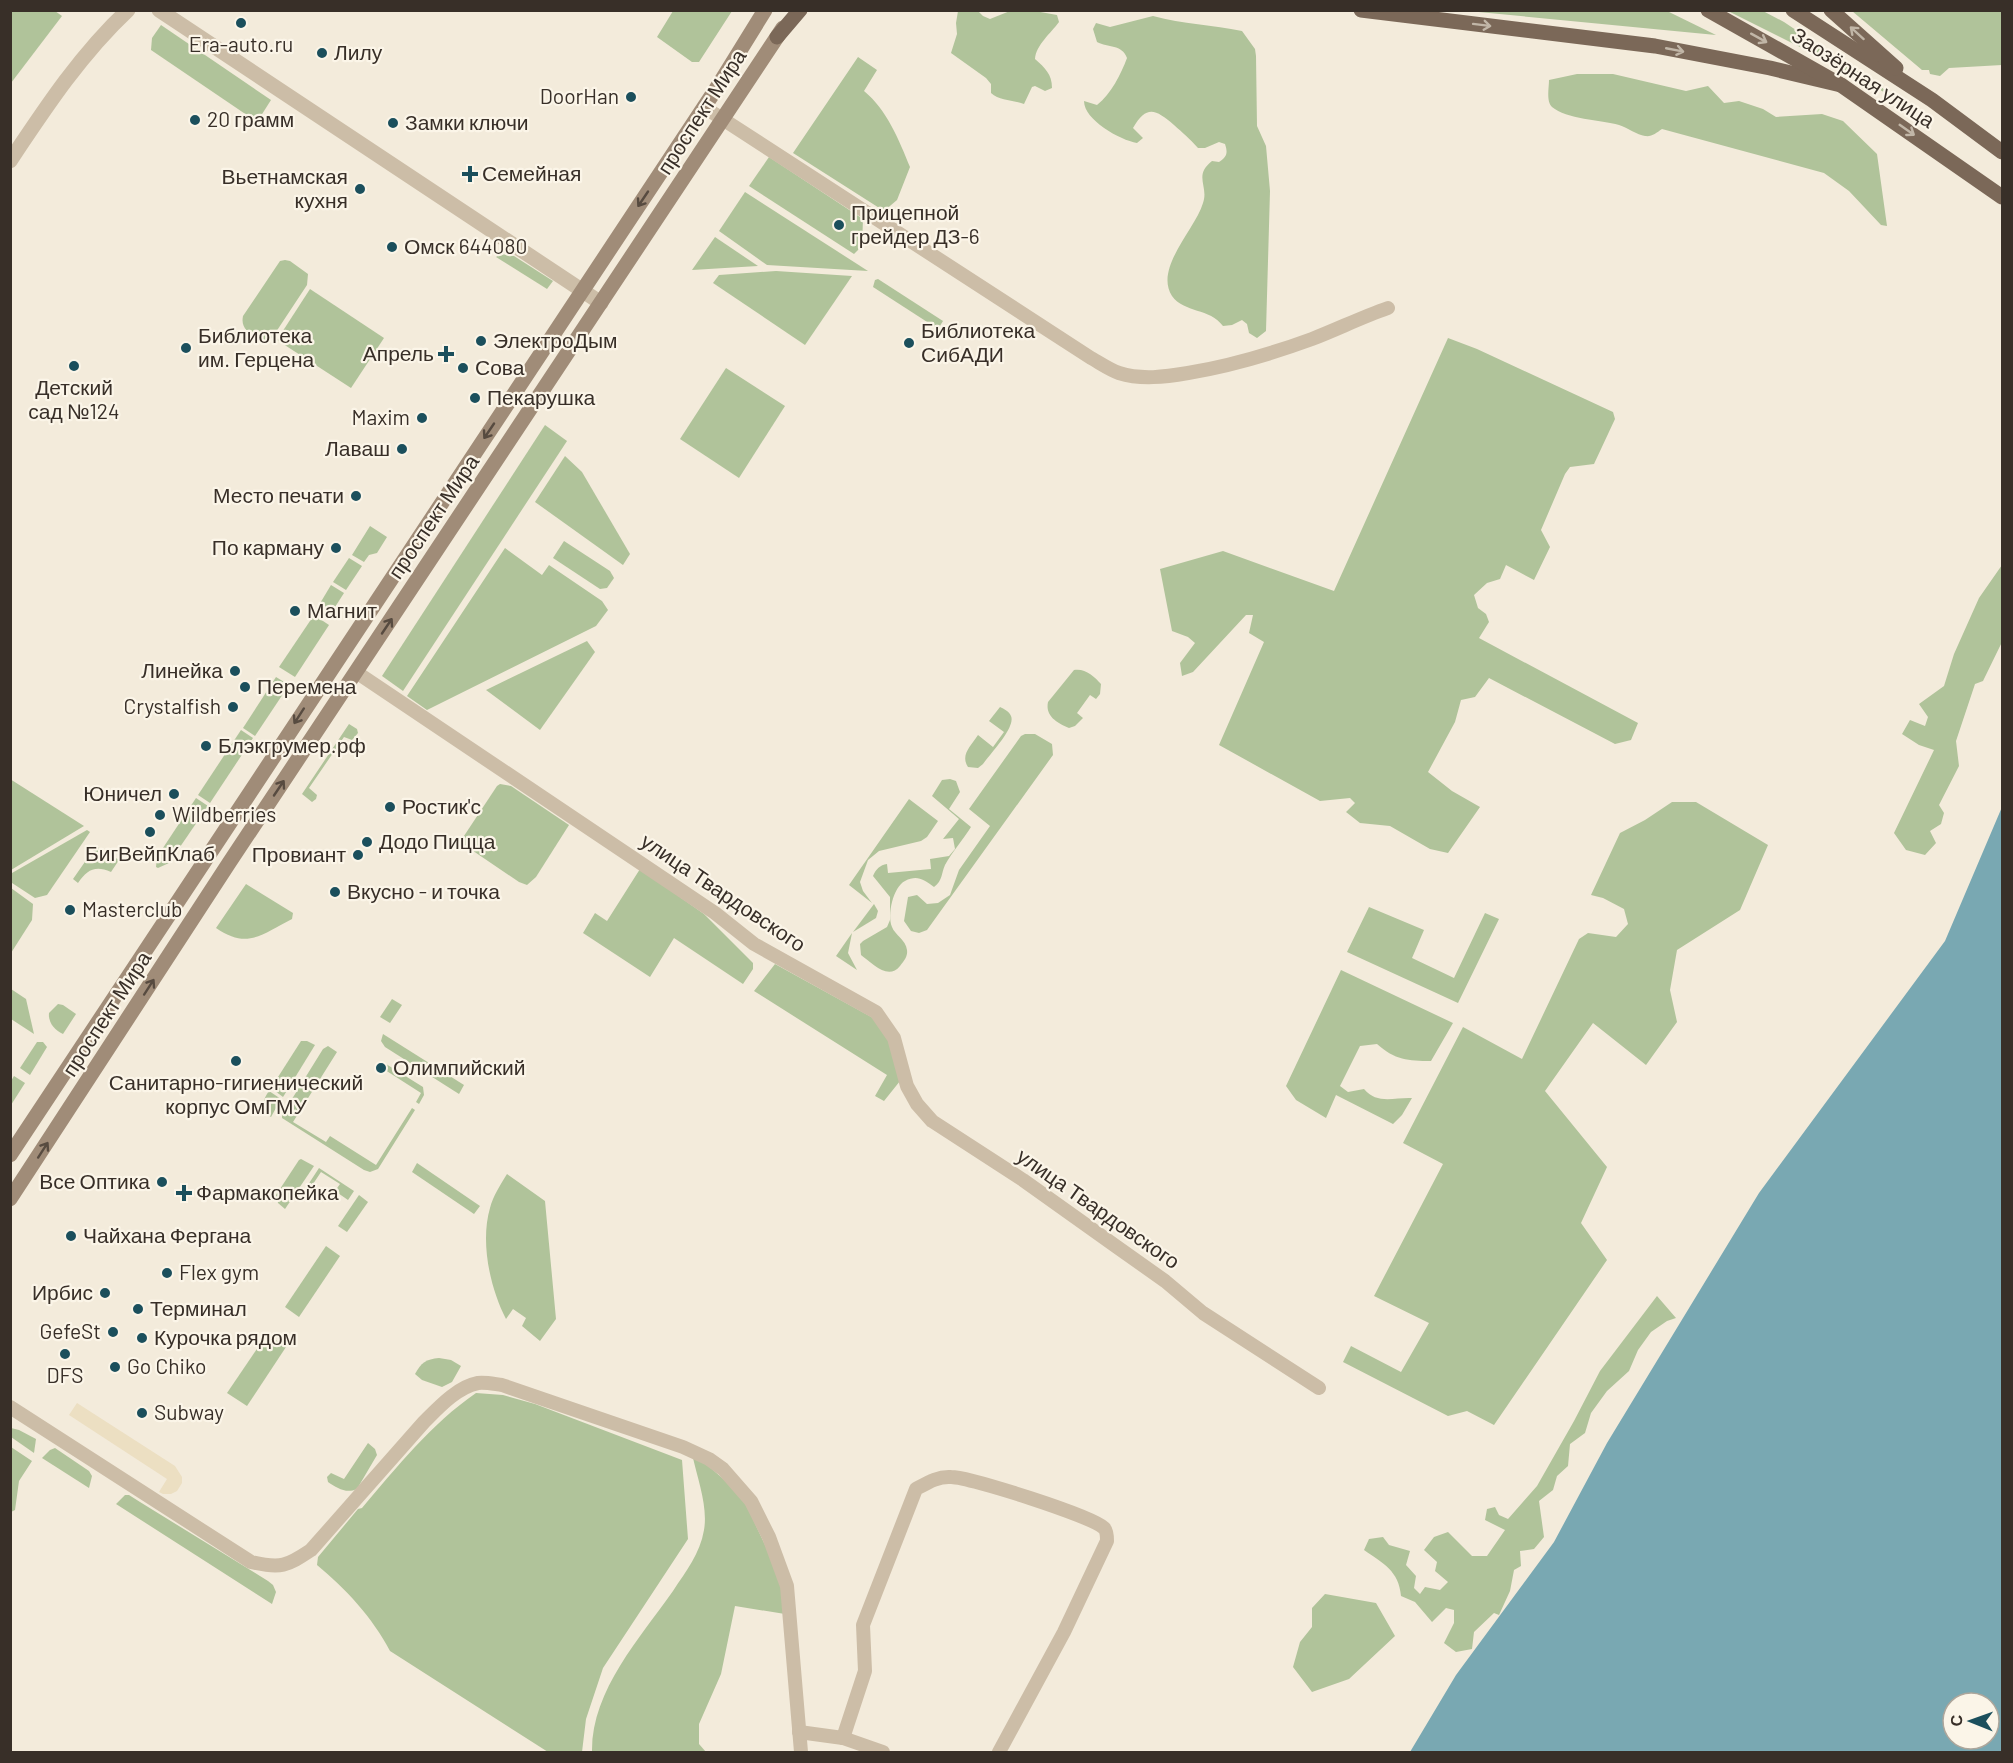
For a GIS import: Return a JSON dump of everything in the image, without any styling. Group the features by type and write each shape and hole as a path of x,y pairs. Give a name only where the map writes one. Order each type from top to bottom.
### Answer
{"main road":[{"path":"755,26 760,10"},
{"name":"проспект Мира","path":"10,1155 583,290 765,10"},
{"name":"проспект Мира","path":"10,1199 795,10"},
{"path":"777,37 800,10"},
{"path":"1361,10 1655,46 1770,68 1841,85"},
{"name":"Заозёрная улица","path":"1708,10 1841,85 1996,192"},
{"name":"Заозёрная улица","path":"1793,10 1932,100 2002,152"},
{"path":"1831,10 1932,100"}],"street":[{"path":"10,160 74,70 128,10"},
{"path":"159,10 601,303"},
{"path":"704,106 1091,358 1118,373 1136,377 1165,377 1214,369 1257,358 1313,339 1388,308"},
{"name":"улица Твардовского","path":"356,672 715,913 754,944 876,1012 894,1038 908,1086 918,1104 932,1121 1023,1180 1165,1281 1203,1313 1319,1388"},
{"path":"10,1407 252,1562 273,1567 283,1567 311,1550 437,1408 466,1387 479,1383 502,1385 683,1447 723,1469 751,1501 769,1537 787,1586 801,1752"},
{"path":"843,1738 865,1671 863,1625 916,1489 933,1479 951,1477 982,1484 1079,1515 1104,1528 1107,1534 1107,1541 1064,1632 999,1752"},
{"path":"799,1732 843,1738 883,1752"}],"green space":[{"path":"11,10 55,11 62,16 11,83"},
{"path":"673,11 732,11 699,62 692,62 657,37"},
{"path":"958,11 978,11 990,19 1010,11 1035,11 1057,15 1059,22 1041,44 1035,59 1045,68 1052,88 1045,91 1035,86 1032,87 1024,104 1003,99 991,93 991,84 986,78 951,53 957,34"},
{"path":"1468,11 1667,11 1716,35 1695,33"},
{"path":"1728,11 1763,11 1784,22 1912,108 1836,65"},
{"path":"1852,11 2002,11 2002,65 1949,68 1940,76 1930,74 1929,70 1922,70"},
{"path":"1153,16 1242,31 1255,49 1257,126 1266,146 1270,191 1266,331 1257,338 1249,333 1247,324 1242,320 1223,326 1211,316 1183,305 1172,296 1168,285 1168,273 1172,261 1203,203 1203,172 1212,161 1219,162 1225,156 1227,152 1225,144 1219,142 1205,148 1198,148 1168,120 1152,112 1143,115 1133,128 1143,138 1137,143 1104,128 1096,122 1086,108 1084,101 1097,105 1107,95 1119,77 1127,58 1122,50 1097,42 1093,29 1096,23 1110,27"},
{"path":"161,25 271,100 257,122 151,50 152,38"},
{"path":"858,57 877,70 864,91 886,116 910,167 897,200 884,211 793,153"},
{"path":"1577,74 1613,74 1686,91 1708,86 1724,103 1739,101 1763,109 1776,117 1822,114 1843,121 1877,154 1887,226 1881,225 1849,191 1824,173 1662,129 1645,136 1619,125 1575,117 1558,111 1549,101 1549,80"},
{"path":"769,157 863,219 862,246 854,254 749,186"},
{"path":"745,192 868,271 767,265 719,231"},
{"path":"715,237 758,266 692,270"},
{"path":"501,254 514,256 553,281 547,289 496,257"},
{"path":"285,260 308,274 307,285 272,338 262,341 245,328 243,316 280,261"},
{"path":"776,271 852,276 805,345 713,283 719,275"},
{"path":"878,279 943,321 938,329 873,287 875,280"},
{"path":"310,289 384,338 351,388 277,340"},
{"path":"1448,338 1477,349 1613,412 1615,419 1594,464 1570,467 1565,474 1541,530 1550,547 1534,580 1506,565 1500,579 1487,583 1474,595 1478,608 1486,614 1489,622 1479,638 1638,723 1631,740 1615,744 1489,678 1475,697 1461,700 1455,722 1428,772 1452,791 1480,807 1448,853 1430,849 1390,826 1360,823 1346,812 1355,803 1350,798 1320,801 1219,745 1264,642 1249,633 1253,615 1246,615 1193,672 1182,676 1180,663 1195,643 1188,637 1172,631 1160,569 1223,551 1334,591"},
{"path":"726,368 785,406 739,478 680,439"},
{"path":"545,425 567,441 403,691 382,676"},
{"path":"565,456 582,472 630,554 623,565 535,502"},
{"path":"370,526 387,537 377,553 369,555 364,562 352,555"},
{"path":"564,541 610,571 614,578 607,588 600,589 553,558"},
{"path":"505,548 542,575 549,565 602,601 608,610 596,626 427,710 407,696"},
{"path":"349,558 362,566 346,590 333,582"},
{"path":"2002,565 2002,642 1983,681 1975,684 1956,741 1959,766 1939,805 1944,813 1941,824 1930,831 1936,843 1925,855 1906,850 1894,833 1934,750 1919,745 1902,734 1910,720 1925,726 1928,717 1919,704 1944,686 1954,654 1979,598"},
{"path":"331,585 344,593 328,618 316,610"},
{"path":"314,615 329,625 295,677 279,667"},
{"path":"587,641 595,652 540,730 486,690"},
{"path":"1074,670 1086,671 1101,684 1100,694 1096,699 1090,695 1077,713 1083,718 1075,726 1069,728 1050,715 1048,702"},
{"path":"276,677 289,685 255,736 243,728"},
{"path":"1000,707 1008,711 1011,716 1010,727 983,764 978,768 968,767 965,758 978,735 993,747 1004,732 989,721"},
{"path":"349,724 357,729 358,733 352,740 344,737 309,788 317,795 312,802 302,794"},
{"path":"241,730 253,738 210,803 198,795"},
{"path":"1035,734 1052,744 1053,755 927,930 919,933 911,931 904,921 908,897 917,895 927,904 938,903 950,895 959,870 990,826 969,809 1021,736"},
{"path":"10,779 84,826 11,870 10,870"},
{"path":"942,780 956,781 960,792 949,809 971,827 948,860 934,887 917,878 901,884 894,895 890,916 890,897 873,876 875,871 887,864 888,873 931,869 930,859 949,856 955,849 953,838 943,839 959,819 932,796"},
{"path":"500,784 511,786 569,825 536,877 527,885 460,842"},
{"path":"196,798 208,806 169,863 156,867 157,857"},
{"path":"909,799 938,821 927,837 921,841 879,851 868,860 860,882 863,891 872,903 849,885"},
{"path":"1672,802 1696,802 1768,845 1740,910 1677,950 1670,990 1677,1022 1646,1065 1593,1023 1545,1091 1607,1167 1581,1223 1607,1260 1494,1425 1467,1411 1448,1416 1343,1362 1351,1346 1401,1372 1429,1323 1374,1296 1443,1164 1403,1143 1463,1027 1522,1059 1579,939 1588,933 1616,937 1628,924 1624,909 1603,898 1591,895 1620,833"},
{"path":"87,830 90,832 47,895 35,898 12,883 12,873"},
{"path":"96,846 119,860 111,872 100,869 92,870 78,883 73,879"},
{"path":"640,869 704,914 753,963 753,969 743,984 674,938 650,977 583,933 595,913 607,921"},
{"path":"246,884 293,913 292,919 263,934 246,939 227,935 216,928"},
{"path":"11,888 33,904 32,920 11,953"},
{"path":"874,904 878,911 876,918 853,932"},
{"path":"1369,907 1424,930 1412,958 1454,978 1485,913 1499,919 1458,1003 1347,952"},
{"path":"890,916 893,930 905,943 907,950 900,966 890,972 880,969 861,955 860,944 887,927"},
{"path":"852,933 848,953 857,970 836,956"},
{"path":"775,964 875,1019 889,1037 900,1081 884,1101 875,1096 887,1075 754,991"},
{"path":"1341,970 1453,1023 1431,1061 1402,1058 1377,1044 1360,1046 1340,1086 1348,1092 1364,1089 1380,1099 1412,1098 1402,1115 1393,1124 1336,1095 1326,1118 1296,1100 1286,1086"},
{"path":"11,989 26,999 34,1034 11,1019"},
{"path":"392,999 402,1005 390,1023 380,1017"},
{"path":"58,1004 76,1014 63,1034 52,1025 49,1016"},
{"path":"383,1034 464,1085 459,1094 385,1047 381,1041"},
{"path":"301,1041 315,1045 283,1097 271,1088"},
{"path":"37,1042 43,1042 47,1047 30,1075 20,1068"},
{"path":"328,1046 337,1052 293,1122 326,1142 330,1136 376,1165 412,1108 415,1110 378,1169 370,1172 282,1118 323,1049"},
{"path":"386,1064 423,1087 424,1095 419,1104 416,1102 421,1093 382,1068"},
{"path":"14,1076 25,1083 11,1105 11,1081"},
{"path":"269,1091 281,1099 271,1117 265,1112 264,1105"},
{"path":"301,1159 314,1166 285,1209 278,1203 276,1195"},
{"path":"417,1163 480,1206 474,1214 412,1172"},
{"path":"319,1168 354,1191 348,1200 335,1191 340,1184 321,1172 303,1199 300,1197"},
{"path":"507,1174 545,1201 556,1319 540,1341 522,1326 526,1318 513,1309 506,1319 495,1293 488,1265 487,1221 493,1199"},
{"path":"359,1195 368,1202 347,1232 338,1226"},
{"path":"326,1246 340,1256 299,1317 285,1307"},
{"path":"1657,1296 1676,1318 1651,1332 1638,1350 1629,1371 1607,1391 1591,1413 1585,1433 1570,1444 1568,1466 1557,1476 1553,1490 1539,1501 1544,1537 1534,1549 1520,1551 1521,1566 1514,1570 1510,1591 1499,1615 1494,1613 1474,1632 1472,1649 1456,1652 1444,1643 1454,1623 1454,1610 1446,1608 1432,1622 1415,1602 1401,1596 1397,1580 1389,1568 1364,1550 1369,1539 1383,1537 1389,1545 1410,1551 1406,1565 1416,1576 1414,1588 1420,1594 1425,1587 1440,1590 1448,1582 1435,1571 1437,1562 1424,1550 1434,1537 1448,1532 1472,1556 1487,1556 1505,1530 1485,1520 1487,1509 1495,1507 1499,1515 1508,1519 1537,1486 1600,1371"},
{"path":"267,1334 286,1347 247,1406 227,1393"},
{"path":"439,1358 451,1360 461,1366 452,1382 442,1387 422,1380 415,1374 424,1362"},
{"path":"476,1393 503,1395 535,1404 682,1460 688,1539 603,1668 586,1719 582,1752 548,1752 390,1651 358,1604 317,1565 318,1557 415,1447 444,1418"},
{"path":"11,1428 36,1439 34,1453 11,1437"},
{"path":"368,1443 375,1449 377,1455 357,1489 345,1491 328,1482 327,1477 331,1473 344,1479"},
{"path":"11,1447 32,1461 19,1481 15,1510 11,1512"},
{"path":"55,1448 89,1471 92,1476 89,1488 42,1458"},
{"path":"693,1458 705,1463 744,1500 780,1577 785,1614 735,1606 721,1674 699,1724 699,1744 706,1752 592,1752 594,1729 608,1687 696,1555 702,1539 705,1512"},
{"path":"125,1495 129,1495 268,1581 276,1592 272,1604 116,1504"},
{"path":"1325,1594 1376,1603 1395,1636 1349,1679 1312,1692 1293,1667 1300,1642 1312,1627 1312,1608"}],"shaded area":[{"path":"77,1403 175,1466 182,1477 182,1483 177,1491 171,1494 159,1492 167,1479 69,1415"}],"water":[{"path":"2002,807 2002,1752 1410,1752 1456,1675 1554,1542 1607,1443 1759,1193 1945,941"}],"place":[{"name":"Era-auto.ru","path":"241,23"},
{"name":"Лилу","path":"322,53"},
{"name":"DoorHan","path":"631,97"},
{"name":"20 грамм","path":"195,120"},
{"name":"Замки ключи","path":"393,123"},
{"name":"Семейная","path":"470,174"},
{"name":"Вьетнамская кухня","path":"360,189"},
{"name":"Прицепной грейдер ДЗ-6","path":"839,225"},
{"name":"Омск 644080","path":"392,247"},
{"name":"ЭлектроДым","path":"481,341"},
{"name":"Библиотека СибАДИ","path":"909,343"},
{"name":"Библиотека им. Герцена","path":"186,348"},
{"name":"Апрель","path":"446,354"},
{"name":"Детский сад №124","path":"74,366"},
{"name":"Сова","path":"463,368"},
{"name":"Пекарушка","path":"475,398"},
{"name":"Maxim","path":"422,418"},
{"name":"Лаваш","path":"402,449"},
{"name":"Место печати","path":"356,496"},
{"name":"По карману","path":"336,548"},
{"name":"Магнит","path":"295,611"},
{"name":"Линейка","path":"235,671"},
{"name":"Перемена","path":"245,687"},
{"name":"Crystalfish","path":"233,707"},
{"name":"Блэкгрумер.рф","path":"206,746"},
{"name":"Юничел","path":"174,794"},
{"name":"Ростик'с","path":"390,807"},
{"name":"Wildberries","path":"160,815"},
{"name":"БигВейпКлаб","path":"150,832"},
{"name":"Додо Пицца","path":"367,842"},
{"name":"Провиант","path":"358,855"},
{"name":"Вкусно - и точка","path":"335,892"},
{"name":"Masterclub","path":"70,910"},
{"name":"Санитарно-гигиенический корпус ОмГМУ","path":"236,1061"},
{"name":"Олимпийский","path":"381,1068"},
{"name":"Все Оптика","path":"162,1182"},
{"name":"Фармакопейка","path":"184,1193"},
{"name":"Чайхана Фергана","path":"71,1236"},
{"name":"Flex gym","path":"167,1273"},
{"name":"Ирбис","path":"105,1293"},
{"name":"Терминал","path":"138,1309"},
{"name":"GefeSt","path":"113,1332"},
{"name":"Курочка рядом","path":"142,1338"},
{"name":"DFS","path":"65,1354"},
{"name":"Go Chiko","path":"115,1367"},
{"name":"Subway","path":"142,1413"}]}
